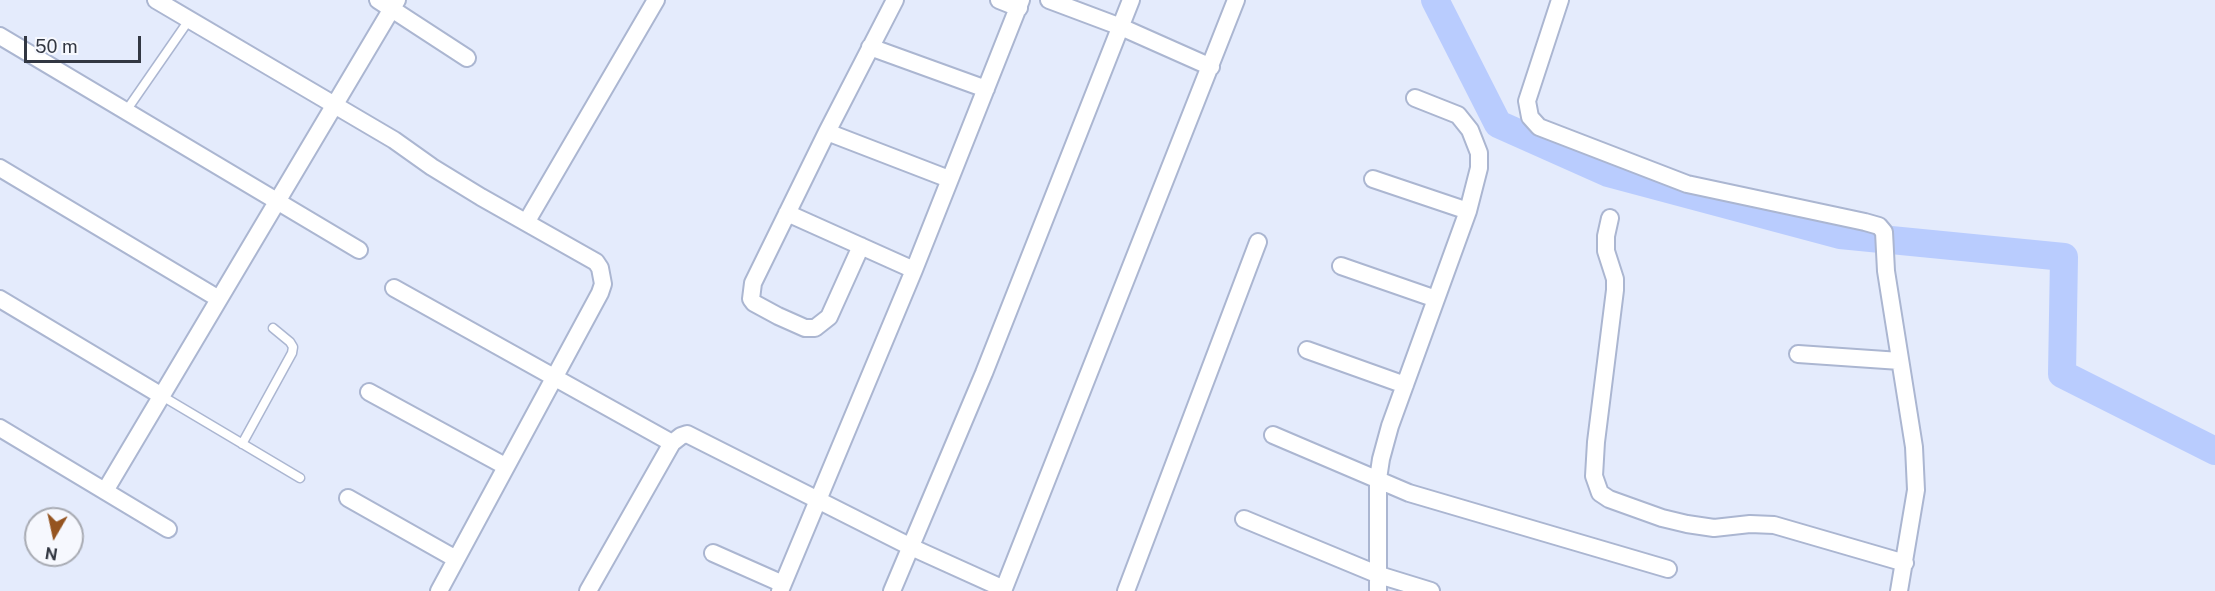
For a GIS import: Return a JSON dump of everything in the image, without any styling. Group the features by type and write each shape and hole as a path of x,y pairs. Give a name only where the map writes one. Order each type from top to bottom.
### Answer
{"street":[{"path":"156,0 394,140 480,197 527,221 596,262 602,274 600,293 439,591"},
{"path":"527,221 656,0"},
{"path":"861,246 829,317 815,328 805,328 754,303 751,290 827,132 895,0"},
{"path":"713,553 782,588 914,270 1020,4 999,0"},
{"path":"1049,0 1121,27 1211,67"},
{"path":"892,591 984,373 1131,0"},
{"path":"588,591 672,443 687,434 817,501 1004,590 1236,0"},
{"path":"1560,0 1527,101 1530,117 1539,127 1687,184 1879,225 1884,232 1886,271 1914,447 1916,490 1899,591"},
{"path":"105,491 334,105 389,3 467,58"},
{"path":"0,36 359,250"},
{"path":"870,47 986,89"},
{"path":"1378,583 1378,479 1388,434 1468,211 1479,168 1479,153 1470,130 1458,115 1415,98"},
{"path":"827,132 949,179"},
{"path":"0,168 219,299"},
{"path":"1373,179 1468,211"},
{"path":"787,213 914,270"},
{"path":"1610,218 1606,236 1606,251 1615,279 1615,290 1596,442 1594,476 1600,493 1609,499 1653,515 1687,524 1714,528 1750,524 1774,525 1905,563"},
{"path":"1126,591 1258,242"},
{"path":"1341,266 1436,300"},
{"path":"394,288 672,443"},
{"path":"0,299 162,396"},
{"path":"1307,350 1405,385"},
{"path":"1798,354 1900,361"},
{"path":"369,392 505,466"},
{"path":"0,428 168,529"},
{"path":"1273,435 1409,493 1668,569"},
{"path":"348,498 456,560"},
{"path":"1244,519 1378,583 1431,591"}],"lane":[{"path":"126,111 189,20"},
{"path":"242,444 292,353 290,342 273,328"},
{"path":"162,396 300,478"}],"waterway":[{"path":"1435,0 1498,124 1608,173 1840,235 2064,257 2062,374 2215,451"}]}
